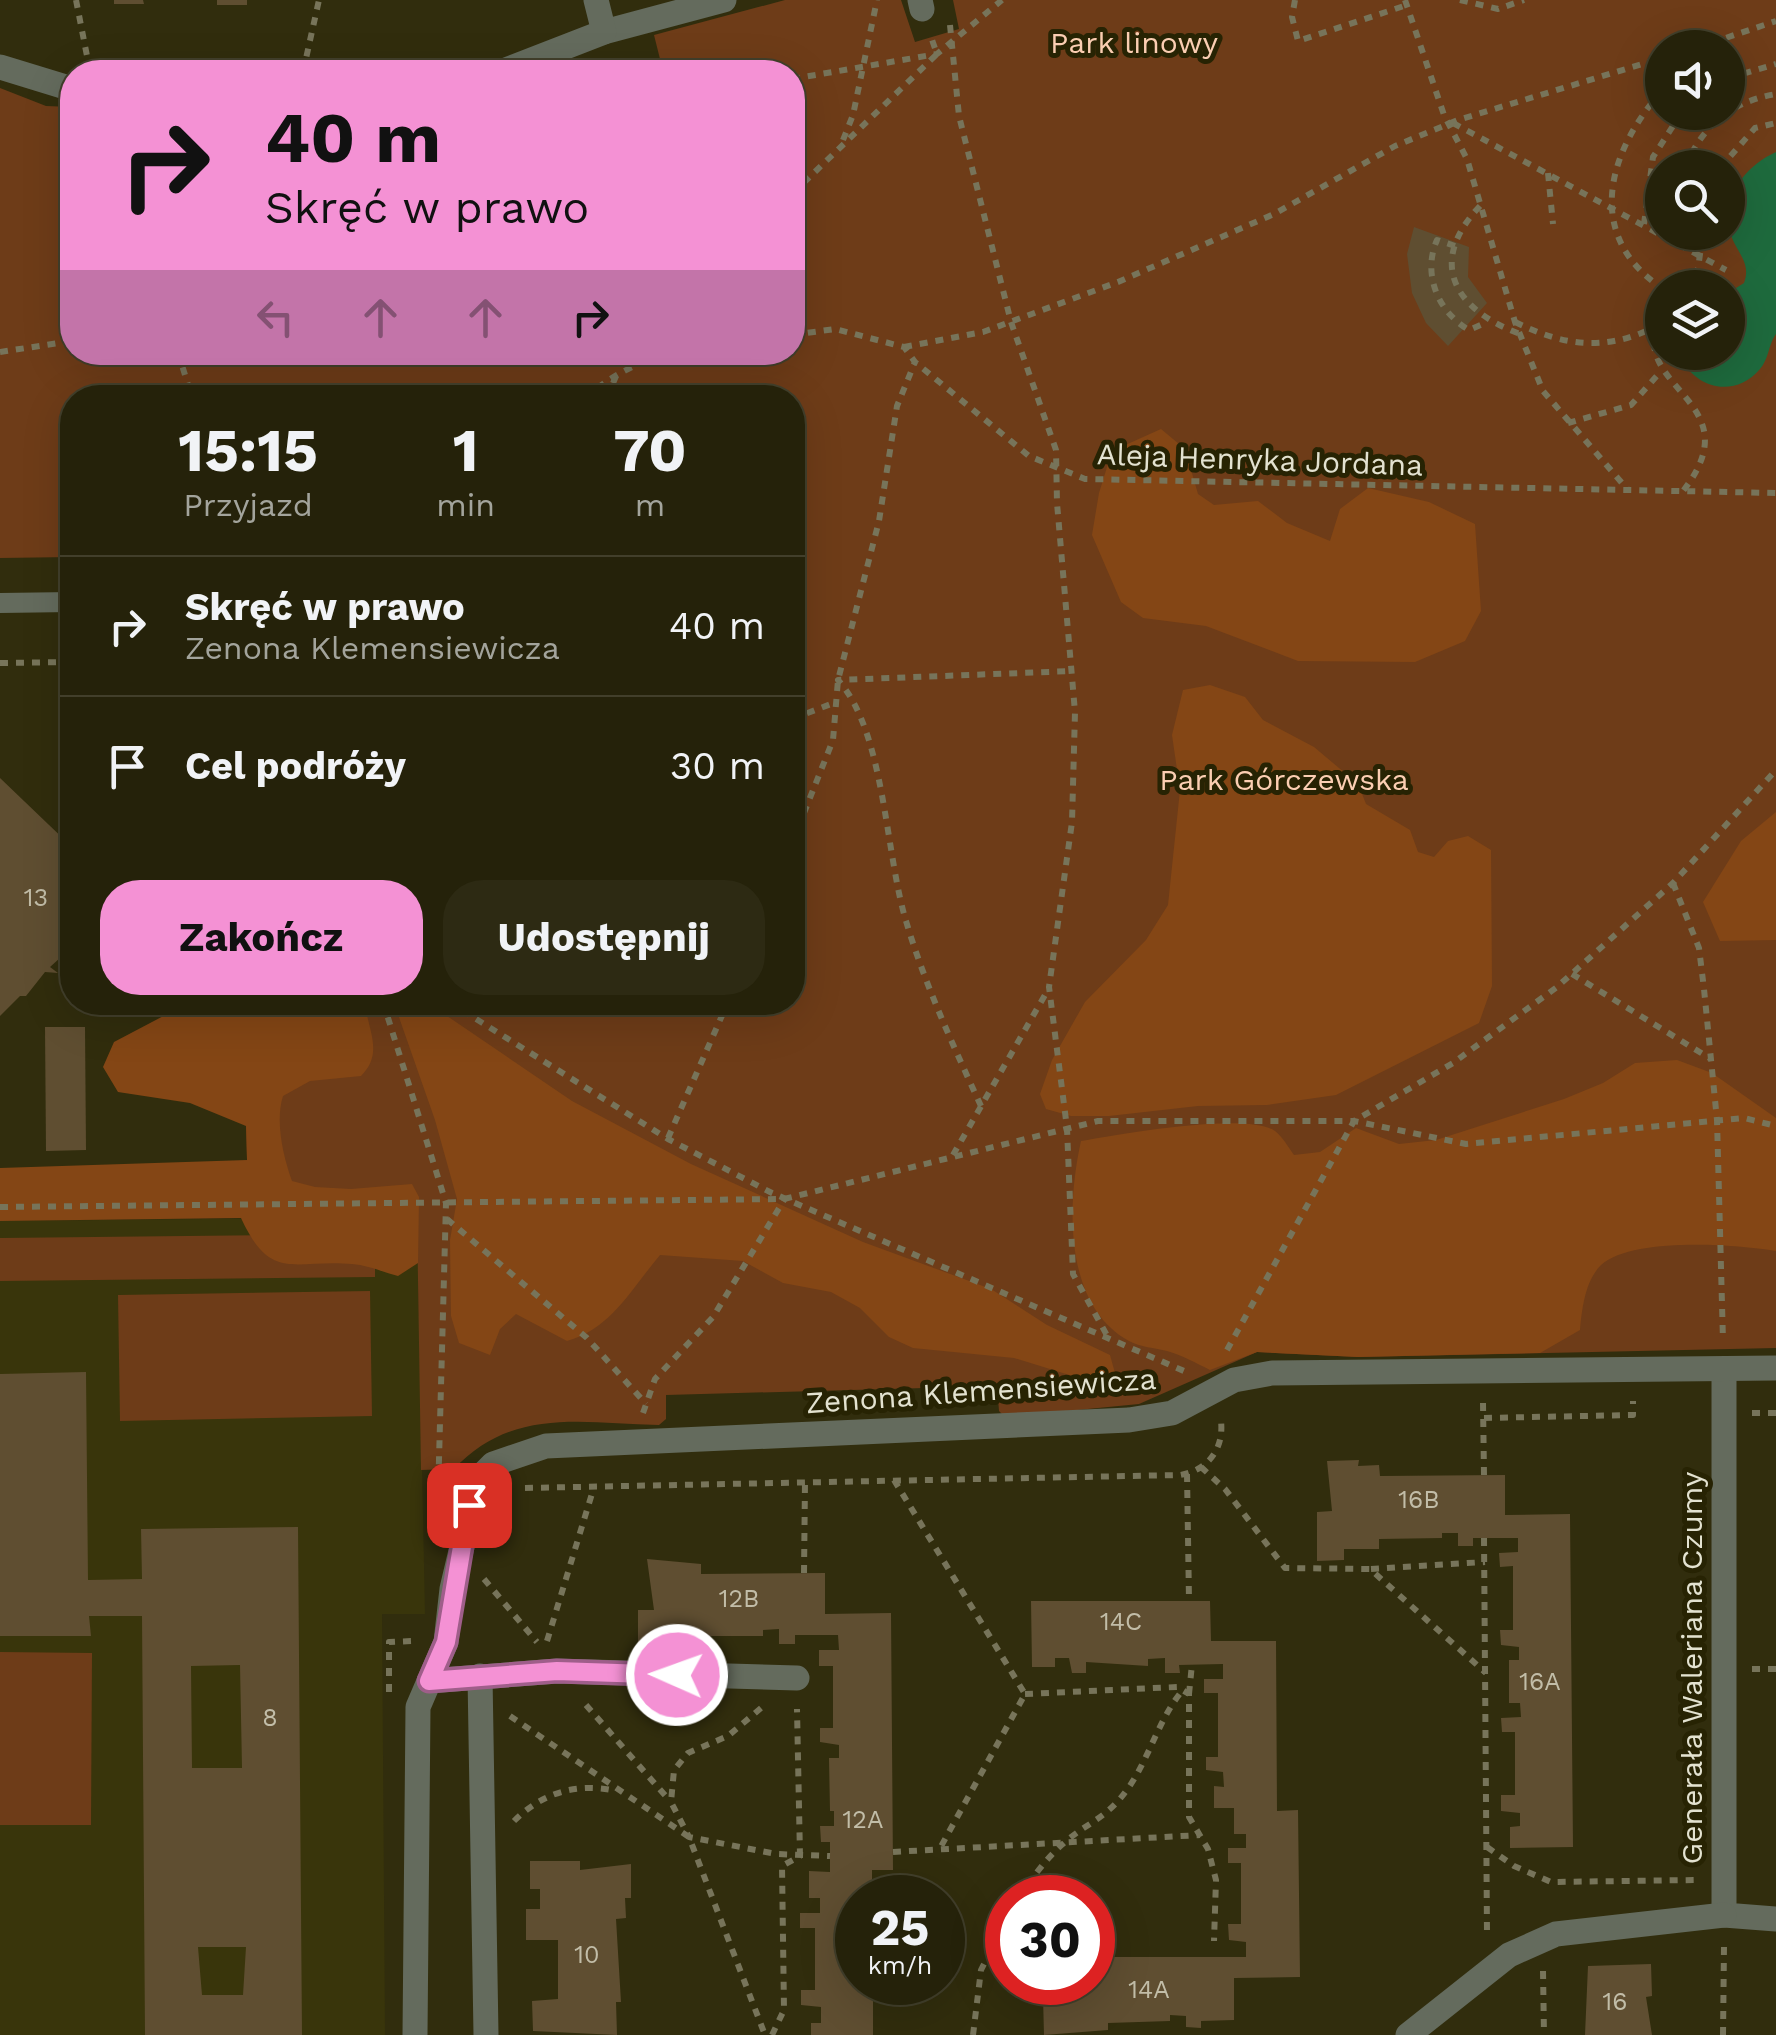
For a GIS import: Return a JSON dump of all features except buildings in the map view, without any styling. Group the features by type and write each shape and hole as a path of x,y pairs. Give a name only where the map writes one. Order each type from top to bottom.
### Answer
{"street":[{"path":"596,0 604,32"},
{"path":"531,60 604,32 724,0"},
{"path":"0,67 60,85"},
{"name":"Generała Waleriana Czumy","path":"1724,1368 1724,1916"},
{"name":"Zenona Klemensiewicza","path":"429,1681 446,1642 455,1572 478,1479 492,1464 546,1446 1129,1420 1172,1413 1234,1380 1272,1373 1776,1368"},
{"path":"415,2035 418,1707 429,1681 557,1671 797,1678"},
{"path":"480,1676 486,2035"},
{"path":"1408,2035 1487,1971 1556,1934 1724,1916 1776,1919"}],"lane":[{"path":"0,603 60,602"}],"path":[{"path":"76,0 88,60"},
{"path":"306,60 319,0"},
{"path":"840,146 853,114 877,0"},
{"path":"805,181 937,54 1002,0"},
{"path":"1295,0 1292,17 1298,42 1408,2 1444,115 1644,224 1652,157 1670,130"},
{"path":"1460,0 1498,10 1524,0"},
{"path":"921,5 937,54"},
{"path":"1745,32 1776,21"},
{"path":"950,26 959,116 1012,322 1056,450 1059,472 1058,504 1074,671 1072,822 1050,987 1068,1128 1073,1274 1109,1339"},
{"path":"805,77 937,54"},
{"path":"805,333 846,331 904,347 982,332 1274,214 1394,146 1452,122 1645,63"},
{"path":"1745,73 1776,64"},
{"path":"1692,150 1698,136 1731,110 1776,94"},
{"path":"1645,118 1629,142 1609,204 1616,241 1645,274"},
{"path":"1452,122 1515,322 1543,391 1628,491"},
{"path":"1735,150 1754,128 1776,124"},
{"path":"1548,172 1553,224"},
{"path":"1481,206 1465,222 1454,246 1452,268 1457,292 1469,308 1488,322 1520,334"},
{"path":"1454,246 1437,240 1431,272 1434,291 1454,321 1469,330 1488,322"},
{"path":"1691,250 1726,270"},
{"path":"1697,270 1701,250"},
{"path":"1515,322 1573,345 1630,339 1645,332"},
{"path":"0,352 60,343"},
{"name":"Aleja Henryka Jordana","path":"904,347 915,362 1029,456 1059,472 1104,480 1776,493"},
{"path":"805,810 833,740 838,680 879,521 898,406 915,362"},
{"path":"601,385 632,365"},
{"path":"612,385 618,371"},
{"path":"1568,423 1631,405 1661,371 1696,407 1706,436 1703,458 1682,492"},
{"path":"0,663 60,662"},
{"path":"838,680 1074,671"},
{"path":"838,680 856,701 866,735 910,934 933,1001 981,1106"},
{"path":"805,714 836,702"},
{"path":"1212,1359 1225,1353 1354,1121 1453,1063 1572,974 1674,882 1776,770"},
{"path":"1674,882 1698,948 1711,1059 1717,1120 1724,1368"},
{"path":"1572,974 1711,1059"},
{"path":"952,1157 1050,987"},
{"path":"387,1015 446,1202 437,1508"},
{"path":"470,1015 668,1139 784,1199 1186,1371 1199,1365"},
{"path":"668,1139 722,1015"},
{"path":"0,1207 784,1199 1098,1120 1354,1121 1466,1144 1744,1118 1776,1126"},
{"path":"628,1442 655,1379 722,1303 784,1199"},
{"path":"446,1219 587,1338 647,1405"},
{"path":"1484,1418 1634,1415 1633,1389"},
{"path":"1483,1396 1484,1475"},
{"path":"516,1488 1188,1474 1201,1467 1223,1441 1222,1422 1236,1417"},
{"path":"1201,1467 1225,1489 1284,1568 1485,1562"},
{"path":"1188,1474 1189,1600"},
{"path":"894,1480 1024,1694"},
{"path":"804,1573 805,1482"},
{"path":"479,1589 482,1576 544,1651 594,1487"},
{"path":"1484,1538 1487,1971"},
{"path":"1370,1568 1487,1673"},
{"path":"1192,1664 1186,1692 1189,1816 1216,1880 1214,1941"},
{"path":"557,1671 671,1802 768,2035"},
{"path":"480,1676 498,1707 688,1837 800,1856 830,1856"},
{"path":"671,1802 674,1770 688,1753 728,1736 797,1678"},
{"path":"797,1678 800,1856"},
{"path":"1024,1694 1177,1687 1186,1692"},
{"path":"1037,1875 1064,1842 1102,1820 1129,1787 1158,1737 1168,1708 1186,1692"},
{"path":"939,1850 1024,1694"},
{"path":"485,1850 521,1814 554,1792 602,1788 624,1793"},
{"path":"893,1852 1200,1835"},
{"path":"1486,1846 1514,1866 1551,1882 1724,1879"},
{"path":"768,2035 784,2010 782,1866 800,1856"},
{"path":"1724,1916 1724,2035"},
{"path":"1542,1940 1544,2035"},
{"path":"973,2035 980,1970 985,1961"}],"shaded area":[{"path":"1776,152 1776,334 1763,365 1750,379 1726,387 1715,386 1689,370 1745,370 1746,270 1738,250 1745,250 1745,175"},
{"path":"417,1217 425,1614 382,1614 385,2035 0,2035 0,1221"}],"green space":[{"name":"Park Górczewska","path":"785,0 901,0 915,42 959,29 953,0 1776,0 1776,1348 1358,1357 1257,1352 1139,1404 1005,1417 999,1411 997,1386 666,1395 666,1419 659,1425 575,1422 524,1427 476,1449 454,1469 421,1470 417,1217 241,1218 247,1160 244,1015 805,1015 805,385 60,385 60,557 0,558 0,88 46,106 60,107 60,365 805,365 805,60 657,60 654,35"},
{"path":"1161,429 1185,449 1198,494 1214,505 1258,501 1287,523 1330,541 1340,509 1368,488 1429,502 1475,524 1481,611 1465,641 1415,662 1298,661 1206,626 1143,618 1121,602 1092,535 1112,451"},
{"path":"1210,685 1245,697 1263,720 1314,747 1358,784 1366,804 1410,830 1418,852 1434,857 1448,841 1468,836 1491,850 1492,986 1479,1023 1336,1095 1267,1105 1198,1106 1109,1116 1071,1116 1046,1109 1040,1094 1052,1060 1085,1002 1146,940 1168,905 1180,790 1172,735 1183,690"},
{"path":"1776,812 1776,940 1720,941 1703,902 1741,841"},
{"path":"165,1015 368,1015 373,1050 361,1076 310,1081 283,1096 283,1150 292,1181 351,1189 412,1184 419,1197 418,1263 398,1276 352,1264 286,1264 263,1252 241,1218 0,1221 0,1168 247,1160 246,1126 190,1103 118,1092 103,1067 114,1042"},
{"path":"398,1015 446,1015 572,1101 691,1164 863,1242 991,1289 1047,1325 1110,1355 1115,1373 1079,1378 1014,1358 913,1348 889,1337 860,1308 831,1292 783,1283 743,1261 660,1255 620,1306 596,1327 567,1341 516,1314 500,1329 490,1355 459,1343 451,1316 450,1240 457,1199 435,1120"},
{"path":"1677,1060 1712,1073 1776,1118 1776,1251 1685,1245 1659,1246 1616,1256 1601,1265 1591,1279 1580,1330 1540,1353 1358,1357 1257,1352 1210,1370 1173,1353 1129,1341 1107,1325 1081,1278 1075,1251 1073,1193 1081,1141 1181,1126 1238,1123 1275,1131 1294,1155 1320,1152 1356,1128 1399,1144 1436,1140 1564,1099 1603,1083 1635,1063"},
{"path":"375,1234 375,1277 0,1281 0,1238"},
{"path":"370,1291 372,1416 120,1421 118,1295"},
{"path":"0,1652 92,1653 91,1825 0,1825"}],"route":[{"path":"469,1505 452,1588 446,1642 429,1681 557,1671 677,1675"}],"park label":[{"name":"Park linowy","path":"1134,43"}]}
